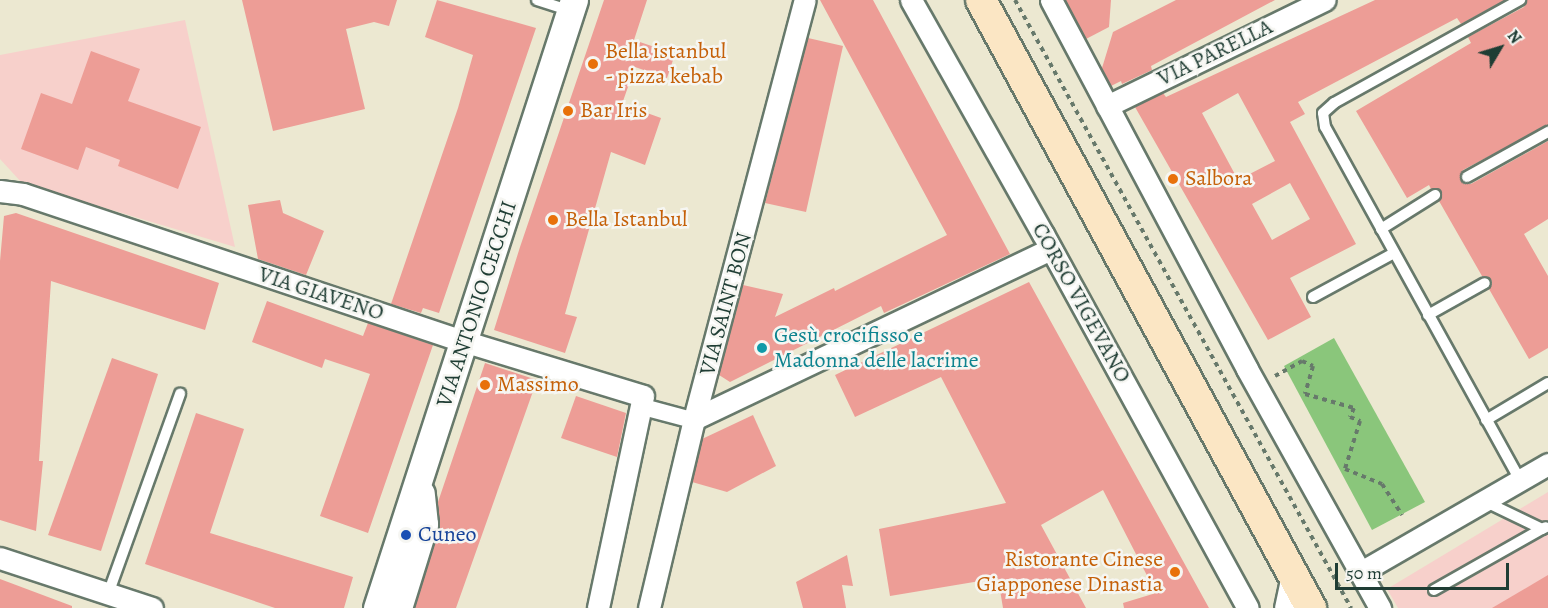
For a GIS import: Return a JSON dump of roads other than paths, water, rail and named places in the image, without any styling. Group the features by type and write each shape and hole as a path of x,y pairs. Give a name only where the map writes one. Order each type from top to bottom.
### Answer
{"main road":[{"path":"981,0 1311,608"}],"street":[{"name":"VIA SAINT BON","path":"650,608 689,419 805,0"},
{"name":"CORSO VIGEVANO","path":"911,0 1248,608"},
{"path":"1051,0 1257,387 1380,608"},
{"name":"VIA PARELLA","path":"1107,106 1324,0"},
{"name":"VIA ANTONIO CECCHI","path":"377,608 572,6"},
{"name":"VIA GIAVENO","path":"0,191 23,194 647,402"},
{"path":"598,608 647,402 689,419 1051,249"},
{"path":"1361,572 1548,464"},
{"path":"398,608 424,524 419,480"},
{"path":"0,558 152,608"},
{"path":"1285,608 1292,574"}],"lane":[{"path":"537,0 572,6"},
{"path":"1520,0 1334,103 1323,113 1325,127 1520,480"},
{"path":"1467,177 1548,132"},
{"path":"1381,229 1435,195"},
{"path":"1313,297 1394,253"},
{"path":"1428,315 1485,283"},
{"path":"1486,420 1548,384"},
{"path":"108,594 180,394"},
{"path":"1484,501 1545,527"},
{"path":"1434,590 1545,527"}],"place":[{"name":"Bella istanbul - pizza kebab","path":"593,64"},
{"name":"Bar Iris","path":"568,111"},
{"name":"Salbora","path":"1173,179"},
{"name":"Bella Istanbul","path":"553,220"},
{"name":"Gesù crocifisso e Madonna delle lacrime","path":"762,348"},
{"name":"Massimo","path":"485,385"},
{"name":"Cuneo","path":"406,535"},
{"name":"Ristorante Cinese Giapponese Dinastia","path":"1175,572"}]}
